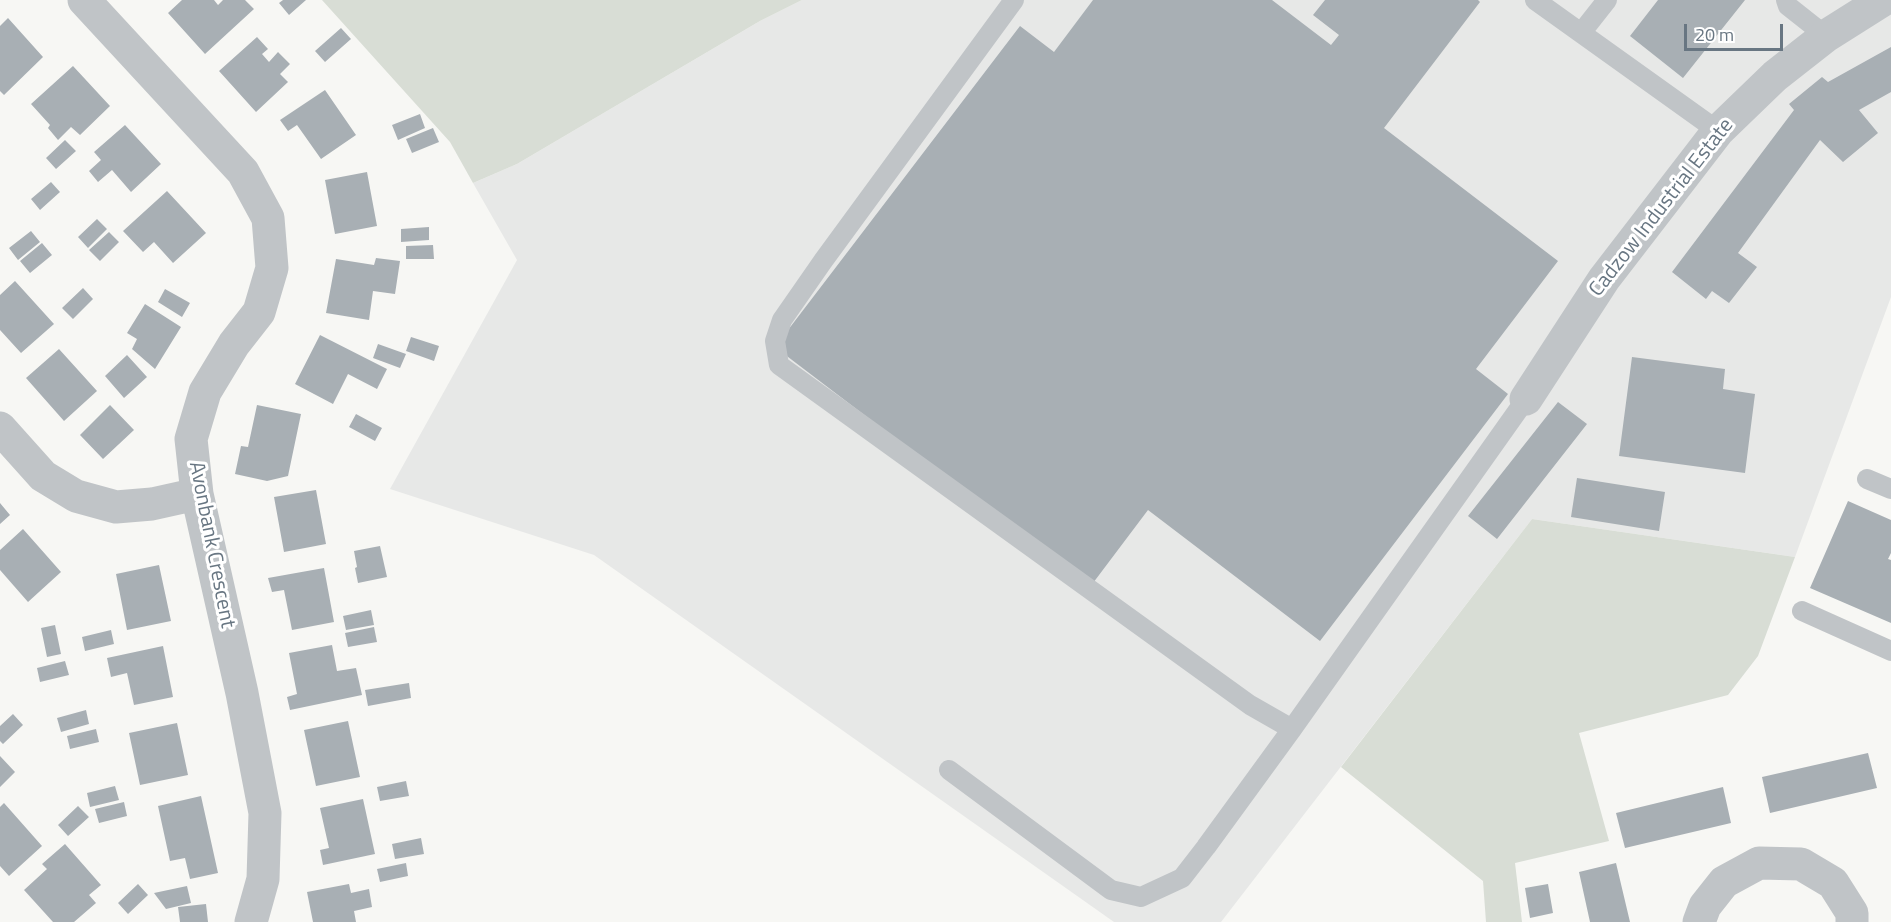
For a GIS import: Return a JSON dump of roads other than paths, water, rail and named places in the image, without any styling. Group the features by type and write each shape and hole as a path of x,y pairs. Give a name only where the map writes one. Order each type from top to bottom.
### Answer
{"street":[{"name":"Avonbank Crescent","path":"84,0 243,171 268,218 272,268 259,312 234,344 205,392 191,439 197,494 242,693 265,813 263,879 251,922"},
{"name":"Cadzow Industrial Estate","path":"1526,399 1604,279 1718,131 1775,76 1826,36 1883,0"},
{"path":"0,428 43,476 76,496 116,507 152,504 197,494"},
{"path":"1699,922 1705,906 1724,882 1759,863 1802,864 1833,883 1852,913 1852,922"}],"lane":[{"path":"1014,0 782,320 775,341 779,365 1250,705 1292,729"},
{"path":"1535,0 1718,131"},
{"path":"1581,33 1607,0"},
{"path":"1786,0 1788,6 1826,36"},
{"path":"949,770 1111,890 1142,897 1182,878 1292,729 1526,399"},
{"path":"1867,479 1891,489"},
{"path":"1802,611 1891,651"}]}
